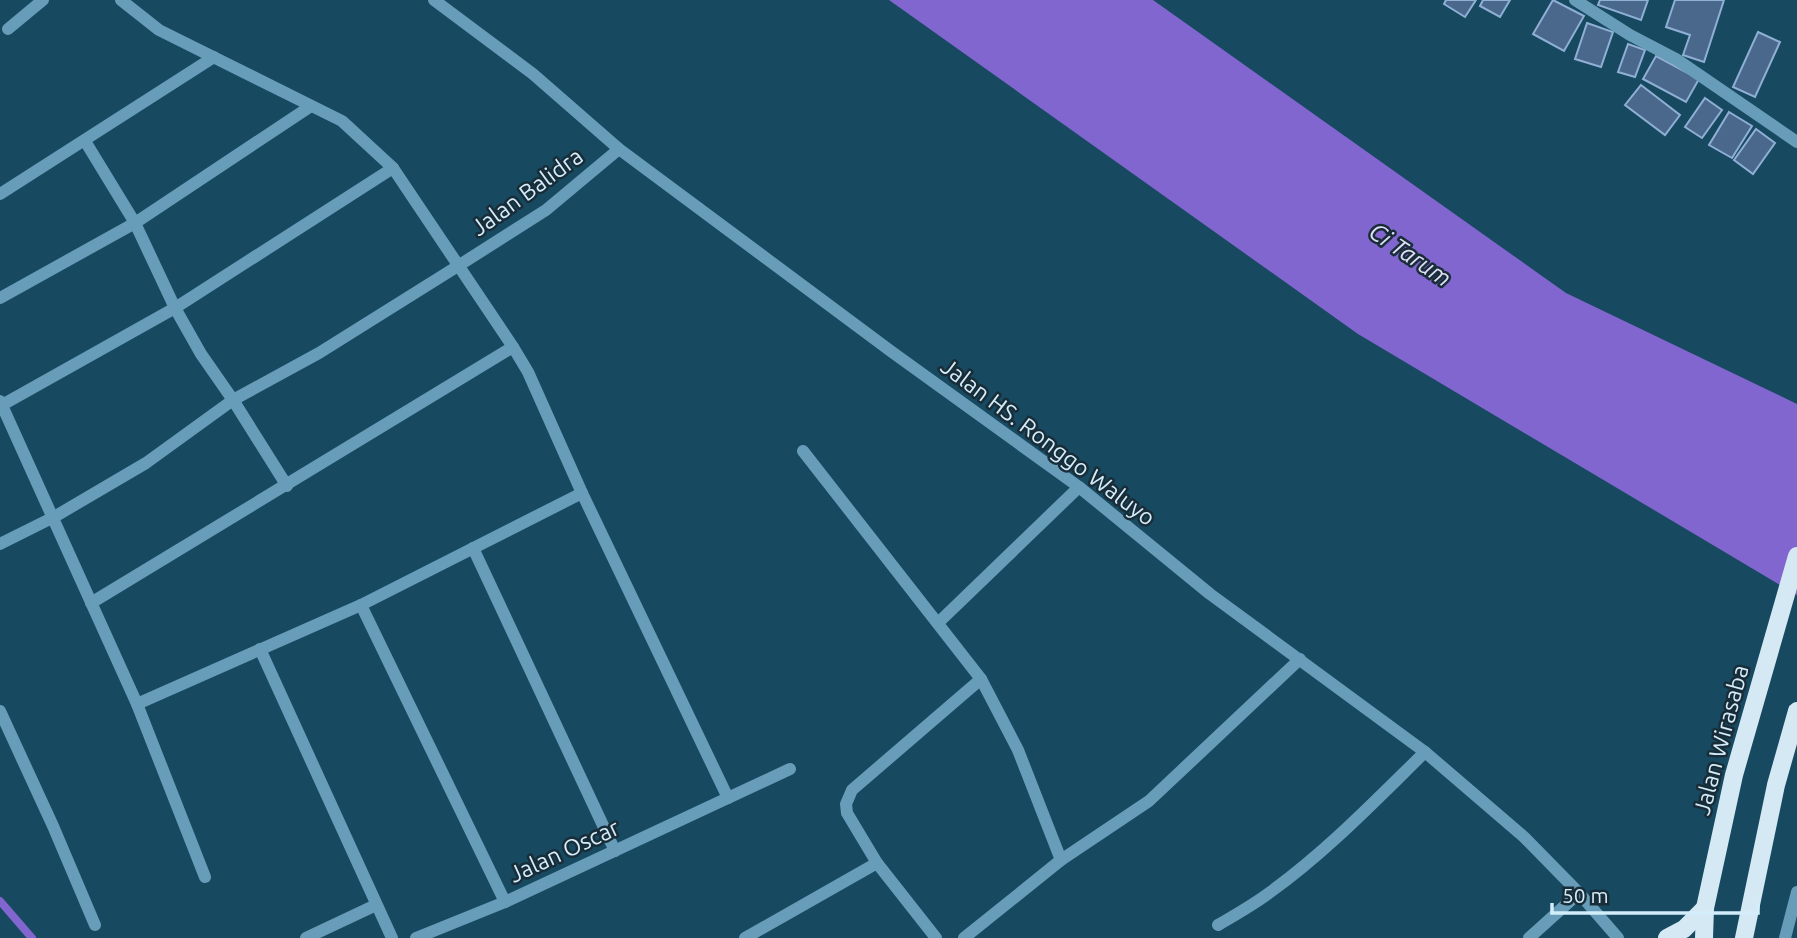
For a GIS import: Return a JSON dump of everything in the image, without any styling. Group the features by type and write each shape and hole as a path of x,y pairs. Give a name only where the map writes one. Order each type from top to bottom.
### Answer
{"main road":[{"name":"Jalan Wirasaba","path":"1703,938 1705,908 1734,775 1797,556"},
{"path":"1744,938 1776,785 1797,710"},
{"path":"1667,938 1684,929 1705,908"}],"street":[{"path":"8,29 43,0"},
{"path":"121,0 159,30 341,121 393,168 528,372 582,493 728,798"},
{"name":"Jalan HS. Ronggo Waluyo","path":"434,0 533,74 619,149 1079,487 1210,594 1425,752 1524,837 1619,938"},
{"path":"1575,0 1630,35 1676,59 1797,142"},
{"path":"0,194 214,57"},
{"path":"0,298 135,223 311,106"},
{"path":"85,141 135,223 175,308 201,354 287,486"},
{"name":"Jalan Balidra","path":"0,544 54,517 146,463 233,400 319,353 546,210 619,149"},
{"path":"205,877 137,704 1,403 175,308 393,168"},
{"path":"92,603 513,347"},
{"path":"803,451 981,679 1018,750 1061,860"},
{"path":"939,622 1079,487"},
{"path":"137,704 361,605 582,493"},
{"path":"473,548 615,851"},
{"path":"361,605 505,902"},
{"path":"260,649 392,938"},
{"path":"964,938 1061,860 1149,801 1300,659"},
{"path":"936,938 877,863 847,813 846,804 852,790 981,679"},
{"path":"0,711 95,925"},
{"path":"1219,925 1267,895 1307,864 1425,752"},
{"name":"Jalan Oscar","path":"416,938 505,902 790,769"},
{"path":"745,938 877,863"},
{"path":"1785,938 1797,892"},
{"path":"1529,938 1579,893"},
{"path":"306,938 376,905"}],"water":[{"name":"Ci Tarum","path":"889,0 1153,0 1566,293 1797,404 1797,595 1358,334"}],"building":[{"path":"1446,0 1476,0 1465,17 1444,4"},
{"path":"1483,0 1510,0 1500,17 1480,6"},
{"path":"1553,0 1584,16 1564,51 1533,34"},
{"path":"1600,0 1648,0 1641,20 1598,5"},
{"path":"1675,0 1724,0 1704,62 1683,55 1690,35 1666,27"},
{"path":"1587,23 1613,32 1601,67 1575,59"},
{"path":"1758,32 1780,42 1755,97 1733,87"},
{"path":"1628,44 1645,50 1635,77 1618,72"},
{"path":"1656,56 1699,79 1686,102 1643,79"},
{"path":"1641,85 1680,115 1665,135 1625,105"},
{"path":"1705,98 1722,110 1702,138 1685,127"},
{"path":"1729,112 1752,126 1732,158 1709,145"},
{"path":"1756,129 1775,143 1753,174 1734,160"}],"waterway":[{"path":"0,901 32,938"}]}
